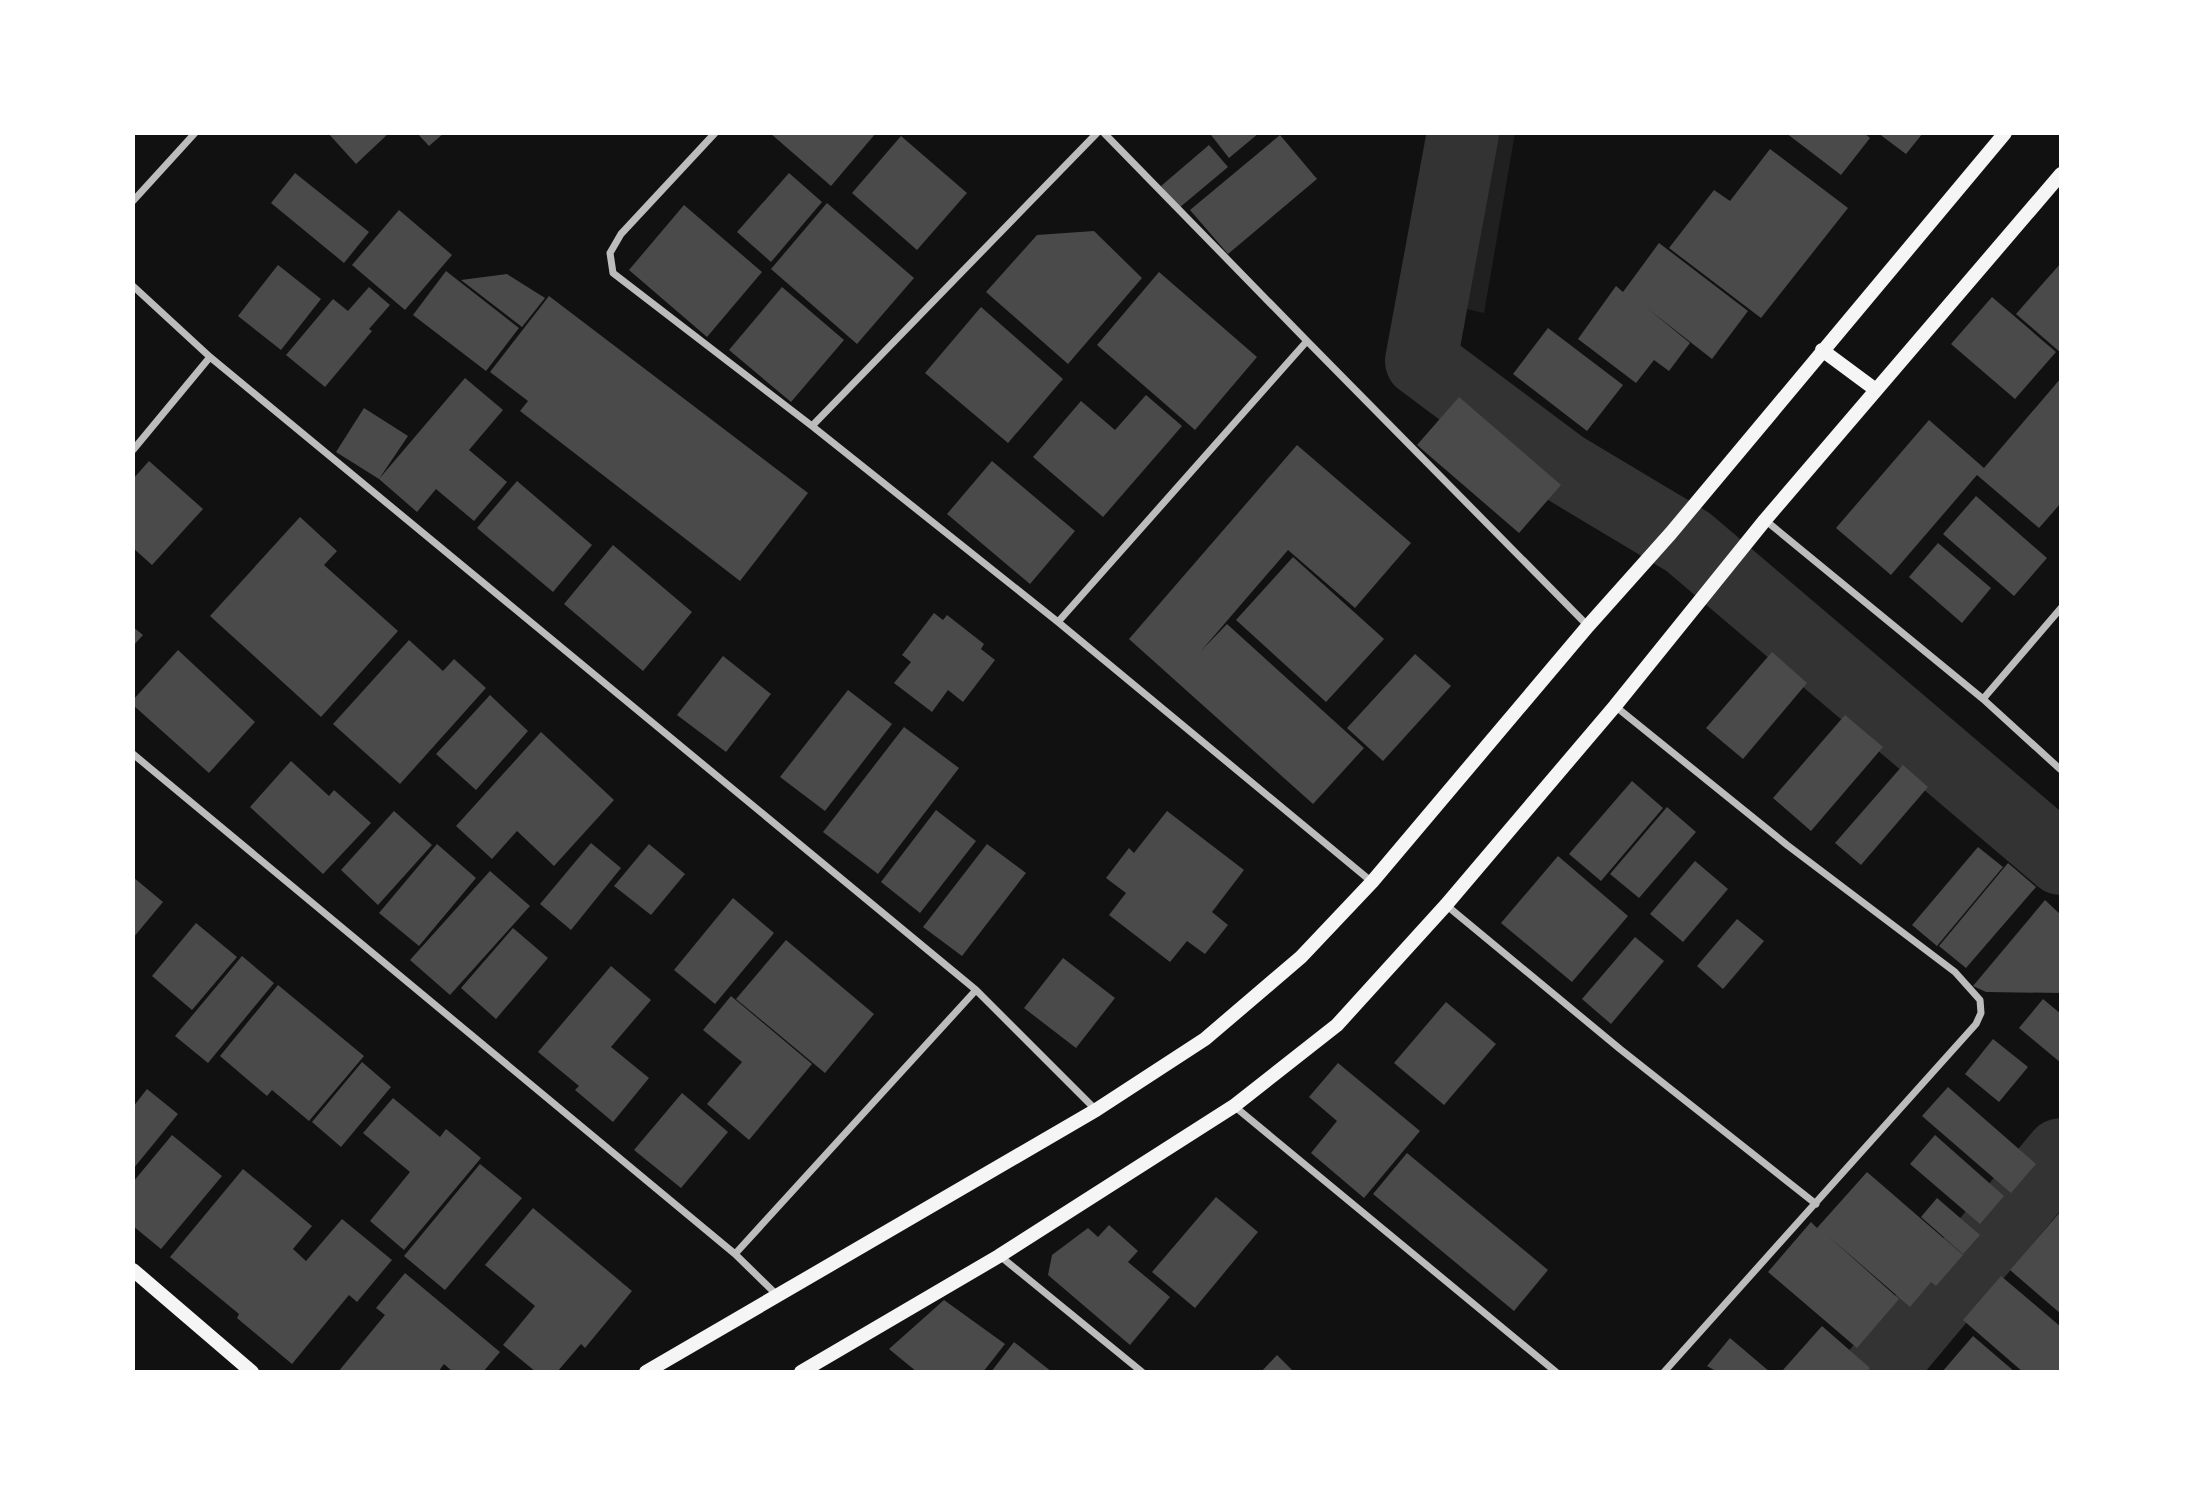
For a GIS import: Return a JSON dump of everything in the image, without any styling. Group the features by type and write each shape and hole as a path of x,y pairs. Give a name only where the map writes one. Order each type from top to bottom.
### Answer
{"main road":[{"path":"646,1372 1096,1110 1205,1039 1301,957 1372,882 1588,626 1671,533 2005,133"},
{"path":"801,1372 999,1256 1234,1106 1337,1025 1446,905 1615,706 1765,520 2061,174"},
{"path":"1822,350 1876,390"},
{"path":"133,1269 252,1372"}],"street":[{"path":"133,201 195,133"},
{"path":"715,133 621,234 610,253 613,273 812,426 1058,622 1372,882"},
{"path":"812,426 1097,133"},
{"path":"1104,133 1588,626"},
{"path":"133,286 210,357 976,990 1096,1110"},
{"path":"1058,622 1307,341"},
{"path":"133,450 210,357"},
{"path":"1765,520 1983,699 2061,770"},
{"path":"1983,699 2061,608"},
{"path":"1615,706 1787,845 1955,972 1980,1000 1981,1013 1976,1024 1664,1372"},
{"path":"133,754 735,1254 778,1296"},
{"path":"1446,905 1620,1049 1816,1204"},
{"path":"735,1254 976,990"},
{"path":"1234,1106 1556,1372"},
{"path":"999,1256 1142,1372"}],"shaded area":[{"path":"1433,133 1515,133 1484,313 1398,293"}],"building":[{"path":"328,133 389,133 356,164"},
{"path":"417,133 444,133 429,146"},
{"path":"770,133 876,133 831,186"},
{"path":"1259,133 1229,158 1211,135"},
{"path":"1786,133 1864,133 1870,138 1841,175"},
{"path":"1878,133 1923,133 1906,154"},
{"path":"1280,135 1317,179 1228,254 1190,210"},
{"path":"901,136 967,193 917,250 852,193"},
{"path":"1209,145 1228,167 1179,208 1161,186"},
{"path":"1770,149 1848,208 1761,318 1669,248 1714,190 1730,201"},
{"path":"295,173 369,232 344,263 271,203"},
{"path":"789,173 822,202 771,262 737,232"},
{"path":"827,203 914,278 857,344 771,269"},
{"path":"684,205 762,272 707,337 629,270"},
{"path":"399,210 452,255 405,310 352,265"},
{"path":"1094,231 1142,278 1068,364 986,292 1037,235"},
{"path":"1659,243 1748,311 1712,359 1647,308 1690,343 1669,371 1654,360 1636,383 1578,339 1616,286 1623,292"},
{"path":"2061,263 2061,353 2016,314"},
{"path":"278,265 321,299 281,350 238,316"},
{"path":"446,271 519,328 486,371 413,315"},
{"path":"1159,272 1257,357 1195,430 1097,345"},
{"path":"507,274 545,298 522,327 461,280"},
{"path":"369,287 390,305 325,387 286,355 333,299 348,311"},
{"path":"782,287 844,340 791,402 729,350"},
{"path":"549,296 808,493 740,581 520,411 528,401 490,372"},
{"path":"1992,297 2056,352 2015,399 1951,344"},
{"path":"981,307 1063,379 1008,443 925,373"},
{"path":"1548,328 1623,385 1587,431 1513,374"},
{"path":"465,378 503,410 469,450 507,482 474,521 436,489 417,512 379,479"},
{"path":"2061,378 2061,503 2039,528 1977,475 1891,575 1836,528 1929,420 1984,468"},
{"path":"1146,395 1182,426 1103,517 1033,457 1081,401 1115,430"},
{"path":"1459,397 1561,485 1519,533 1417,445"},
{"path":"364,408 408,436 379,479 336,452"},
{"path":"1297,445 1411,543 1355,608 1288,550 1201,651 1227,624 1364,748 1313,804 1129,639"},
{"path":"149,461 203,509 152,565 133,548 133,479"},
{"path":"992,461 1075,531 1030,584 947,514"},
{"path":"517,481 592,545 553,592 477,528"},
{"path":"1976,496 2047,558 2014,596 1943,534"},
{"path":"300,517 337,551 324,565 398,631 321,717 210,616"},
{"path":"1938,543 1991,588 1962,623 1909,577"},
{"path":"613,545 692,612 643,671 564,604"},
{"path":"1293,557 1384,639 1326,702 1236,620"},
{"path":"934,613 943,620 947,615 984,644 981,649 995,660 963,702 948,690 932,712 894,683 911,662 902,655"},
{"path":"133,627 143,635 133,646"},
{"path":"409,640 443,671 454,659 486,688 400,784 333,724"},
{"path":"178,650 255,722 209,773 133,705 133,700"},
{"path":"1772,652 1807,683 1743,759 1706,728"},
{"path":"1415,654 1451,686 1383,761 1347,728"},
{"path":"723,656 771,694 726,752 677,715"},
{"path":"848,690 892,724 825,811 780,777"},
{"path":"490,695 528,731 476,790 436,754"},
{"path":"1845,715 1883,747 1811,831 1773,798"},
{"path":"904,727 959,768 878,874 823,832"},
{"path":"541,732 614,800 554,866 517,831 492,859 456,826"},
{"path":"291,761 329,796 334,790 371,823 323,874 250,807"},
{"path":"1903,765 1928,787 1861,865 1835,843"},
{"path":"1632,781 1663,808 1601,881 1569,854"},
{"path":"1667,807 1696,832 1639,898 1610,874"},
{"path":"936,810 976,841 920,913 881,882"},
{"path":"394,811 432,845 378,905 341,870"},
{"path":"1167,811 1244,870 1212,912 1228,925 1205,954 1187,941 1170,962 1109,915 1126,893 1106,878 1129,848 1134,853"},
{"path":"591,843 621,868 571,930 540,904"},
{"path":"437,844 476,878 419,946 379,913"},
{"path":"649,844 685,874 651,915 614,886"},
{"path":"987,844 1026,873 962,956 923,927"},
{"path":"1978,847 2003,867 1937,946 1912,925"},
{"path":"1558,856 1628,916 1572,982 1501,923"},
{"path":"1695,861 1728,889 1683,942 1650,914"},
{"path":"2008,863 2036,887 1966,968 1939,946"},
{"path":"490,871 530,906 450,995 410,960"},
{"path":"133,877 163,902 133,938"},
{"path":"733,898 774,933 715,1004 674,970"},
{"path":"2045,900 2061,915 2061,993 1986,992 1973,986"},
{"path":"1737,919 1764,941 1723,989 1697,966"},
{"path":"196,923 237,957 192,1010 152,976"},
{"path":"513,928 548,958 496,1019 461,988"},
{"path":"1635,937 1664,961 1611,1024 1582,999"},
{"path":"786,940 874,1014 825,1073 736,999"},
{"path":"242,956 274,983 208,1063 175,1036"},
{"path":"1063,958 1115,998 1076,1048 1024,1008"},
{"path":"611,966 651,1000 611,1047 649,1078 613,1122 575,1090 579,1086 538,1052"},
{"path":"278,985 364,1056 309,1121 272,1090 267,1096 220,1056"},
{"path":"731,996 812,1064 749,1140 707,1104 742,1062 703,1030"},
{"path":"2043,999 2061,1014 2061,1063 2019,1028"},
{"path":"1446,1002 1496,1044 1444,1105 1394,1063"},
{"path":"1993,1039 2028,1067 1999,1102 1965,1074"},
{"path":"362,1062 391,1087 341,1147 312,1122"},
{"path":"1338,1063 1420,1131 1364,1198 1311,1153 1337,1121 1309,1097"},
{"path":"1948,1087 2036,1164 2011,1193 1922,1116"},
{"path":"147,1089 178,1114 133,1169 133,1107"},
{"path":"682,1093 728,1132 681,1188 634,1150"},
{"path":"393,1098 440,1137 446,1129 481,1158 404,1250 370,1221 410,1172 363,1133"},
{"path":"172,1135 222,1176 161,1249 133,1226 133,1182"},
{"path":"1935,1135 2004,1196 1980,1224 1910,1164"},
{"path":"1407,1153 1548,1270 1514,1311 1373,1194"},
{"path":"480,1164 522,1198 445,1290 404,1256"},
{"path":"243,1169 312,1226 293,1249 306,1261 342,1219 392,1260 357,1302 349,1295 292,1364 237,1318 239,1314 170,1257"},
{"path":"1867,1172 1963,1255 1936,1286 1931,1282 1910,1307 1827,1235 1899,1299 1857,1348 1768,1272 1811,1222 1817,1228"},
{"path":"1216,1197 1258,1232 1195,1308 1152,1272"},
{"path":"1937,1198 1980,1235 1963,1254 1921,1217"},
{"path":"533,1208 632,1291 585,1348 581,1344 557,1372 536,1372 503,1345 535,1306 485,1265"},
{"path":"2061,1211 2061,1314 2010,1270"},
{"path":"1109,1225 1138,1251 1128,1262 1170,1297 1130,1345 1048,1275 1052,1255 1088,1228 1098,1237"},
{"path":"405,1273 500,1352 483,1372 453,1372 444,1364 438,1372 338,1372 385,1315 376,1308"},
{"path":"2001,1276 2061,1327 2061,1372 2023,1372 1963,1320"},
{"path":"944,1300 1005,1344 983,1372 917,1372 889,1349"},
{"path":"1822,1326 1870,1368 1867,1372 1783,1370"},
{"path":"1973,1336 2015,1372 1942,1372"},
{"path":"1730,1338 1770,1372 1712,1372 1714,1370 1707,1366"},
{"path":"1014,1342 1052,1372 991,1372"},
{"path":"1277,1355 1294,1372 1261,1372"}],"waterway":[{"path":"1463,133 1421,361 1563,467 1688,542 2061,859"},
{"path":"1878,1372 2061,1154"}]}
